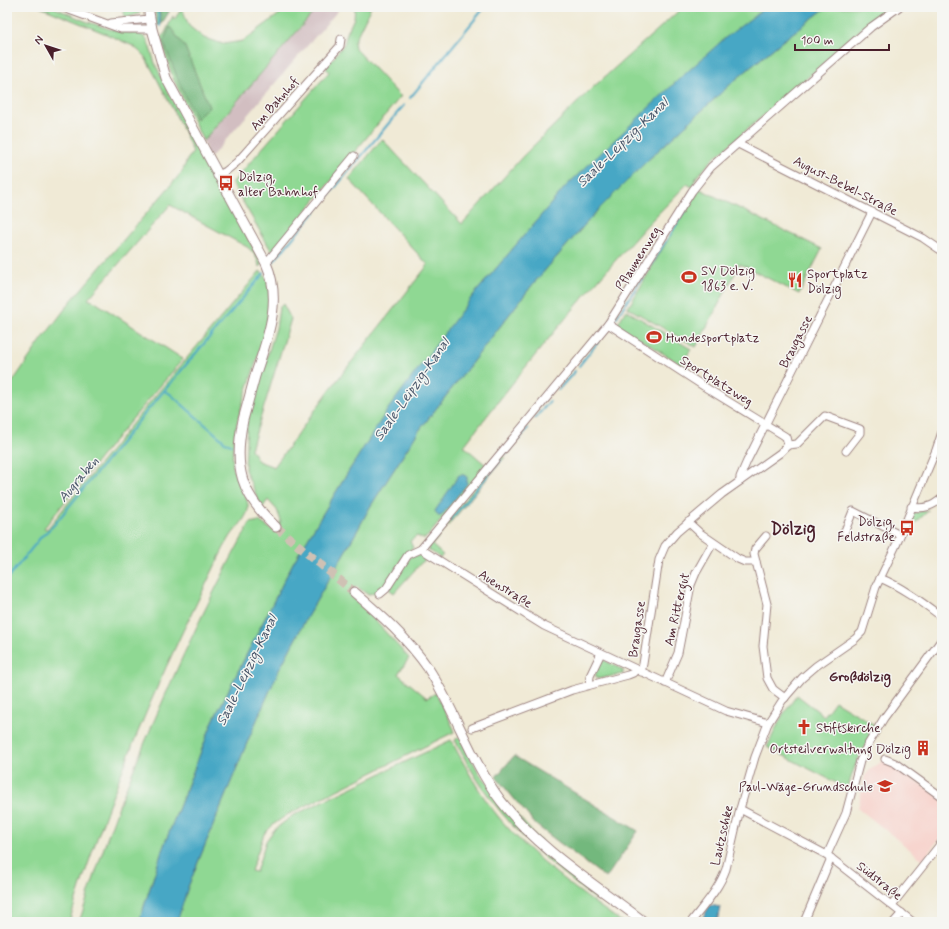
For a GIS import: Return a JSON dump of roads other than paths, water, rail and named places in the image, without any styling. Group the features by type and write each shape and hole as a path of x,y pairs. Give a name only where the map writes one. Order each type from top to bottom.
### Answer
{"street":[{"path":"61,7 121,29 152,30"},
{"path":"148,7 149,19 166,78 217,176 266,263 272,284 273,309 267,340 243,420 239,443 240,464 243,480 251,498 262,513 276,527"},
{"name":"Pflaumenweg","path":"421,549 608,324 696,185 711,167 871,27 899,7"},
{"path":"108,24 149,19"},
{"name":"Am Bahnhof","path":"217,176 226,172 237,162 340,46 341,39"},
{"name":"August-Bebel-Straße","path":"738,144 923,238 942,251"},
{"path":"266,263 354,156"},
{"name":"Braugasse","path":"740,480 740,477 766,424 872,212"},
{"name":"Sportplatzweg","path":"608,324 708,389 786,437 788,445"},
{"path":"788,445 797,444 825,416 860,429 860,432 846,451"},
{"name":"Lautzschke","path":"691,922 716,889 723,877 755,757 773,714 806,675 855,639 862,632 880,578 936,450 942,432"},
{"name":"Braugasse","path":"638,671 643,664 659,560 662,551 668,542 688,522 740,480 780,453 788,445"},
{"path":"911,507 927,507 936,503 942,498"},
{"path":"844,533 853,511 900,534"},
{"path":"688,522 713,543 738,559 745,562 756,562"},
{"path":"766,536 755,548 754,554 767,604 763,646 767,678 773,689 785,698"},
{"name":"Am Rittergut","path":"665,683 678,653 691,585 713,543"},
{"path":"380,594 386,589 408,555 421,549"},
{"name":"Auenstraße","path":"421,549 544,626 726,711 768,724"},
{"path":"880,578 923,602 942,617"},
{"path":"354,592 383,617 413,648 428,669 444,696 481,770 513,815 534,837 574,870 644,922"},
{"path":"804,922 846,813 858,765 867,746 884,718 942,639"},
{"path":"589,685 590,676 601,653"},
{"path":"472,728 572,690 638,671"},
{"path":"885,758 895,763 942,797"},
{"name":"Südstraße","path":"740,809 829,856 913,922"},
{"path":"892,905 942,842"},
{"path":"894,922 902,913"}],"water":[{"name":"Saale-Leipzig-Kanal","path":"766,7 827,7 781,42 734,81 648,160 596,212 533,284 418,432 370,507 307,617 278,672 249,738 188,887 177,922 139,922 163,848 213,721 293,563 388,409 471,298 565,187 677,81 725,38"},
{"path":"459,475 464,475 467,477 467,484 441,516 438,516 435,511"},
{"path":"710,905 720,907 717,922 700,922"}],"waterway":[{"path":"157,7 160,26"},
{"path":"410,98 485,7"},
{"path":"272,263 404,105"},
{"path":"616,318 674,229 692,198"},
{"name":"Augraben","path":"7,579 41,537 54,525 146,412 264,273"},
{"path":"579,366 598,342"},
{"path":"558,390 575,371"},
{"path":"164,391 169,393 225,442 231,445"},
{"path":"535,418 550,401"},
{"path":"517,441 528,428"},
{"path":"506,454 513,446"},
{"path":"450,520 501,460"}],"tunnel":[{"path":"276,527 354,592"}],"place":[{"name":"Dölzig, alter Bahnhof","path":"226,183"},
{"name":"SV Dölzig 1863 e. V.","path":"689,277"},
{"name":"Sportplatz Dölzig","path":"795,280"},
{"name":"Hundesportplatz","path":"654,337"},
{"name":"Dölzig, Feldstraße","path":"907,528"},
{"name":"Stiftskirche","path":"804,727"},
{"name":"Ortsteilverwaltung Dölzig","path":"923,748"},
{"name":"Paul-Wäge-Grundschule","path":"885,786"}],"district":[{"name":"Dölzig","path":"793,528"},
{"name":"Großdölzig","path":"860,676"}]}
